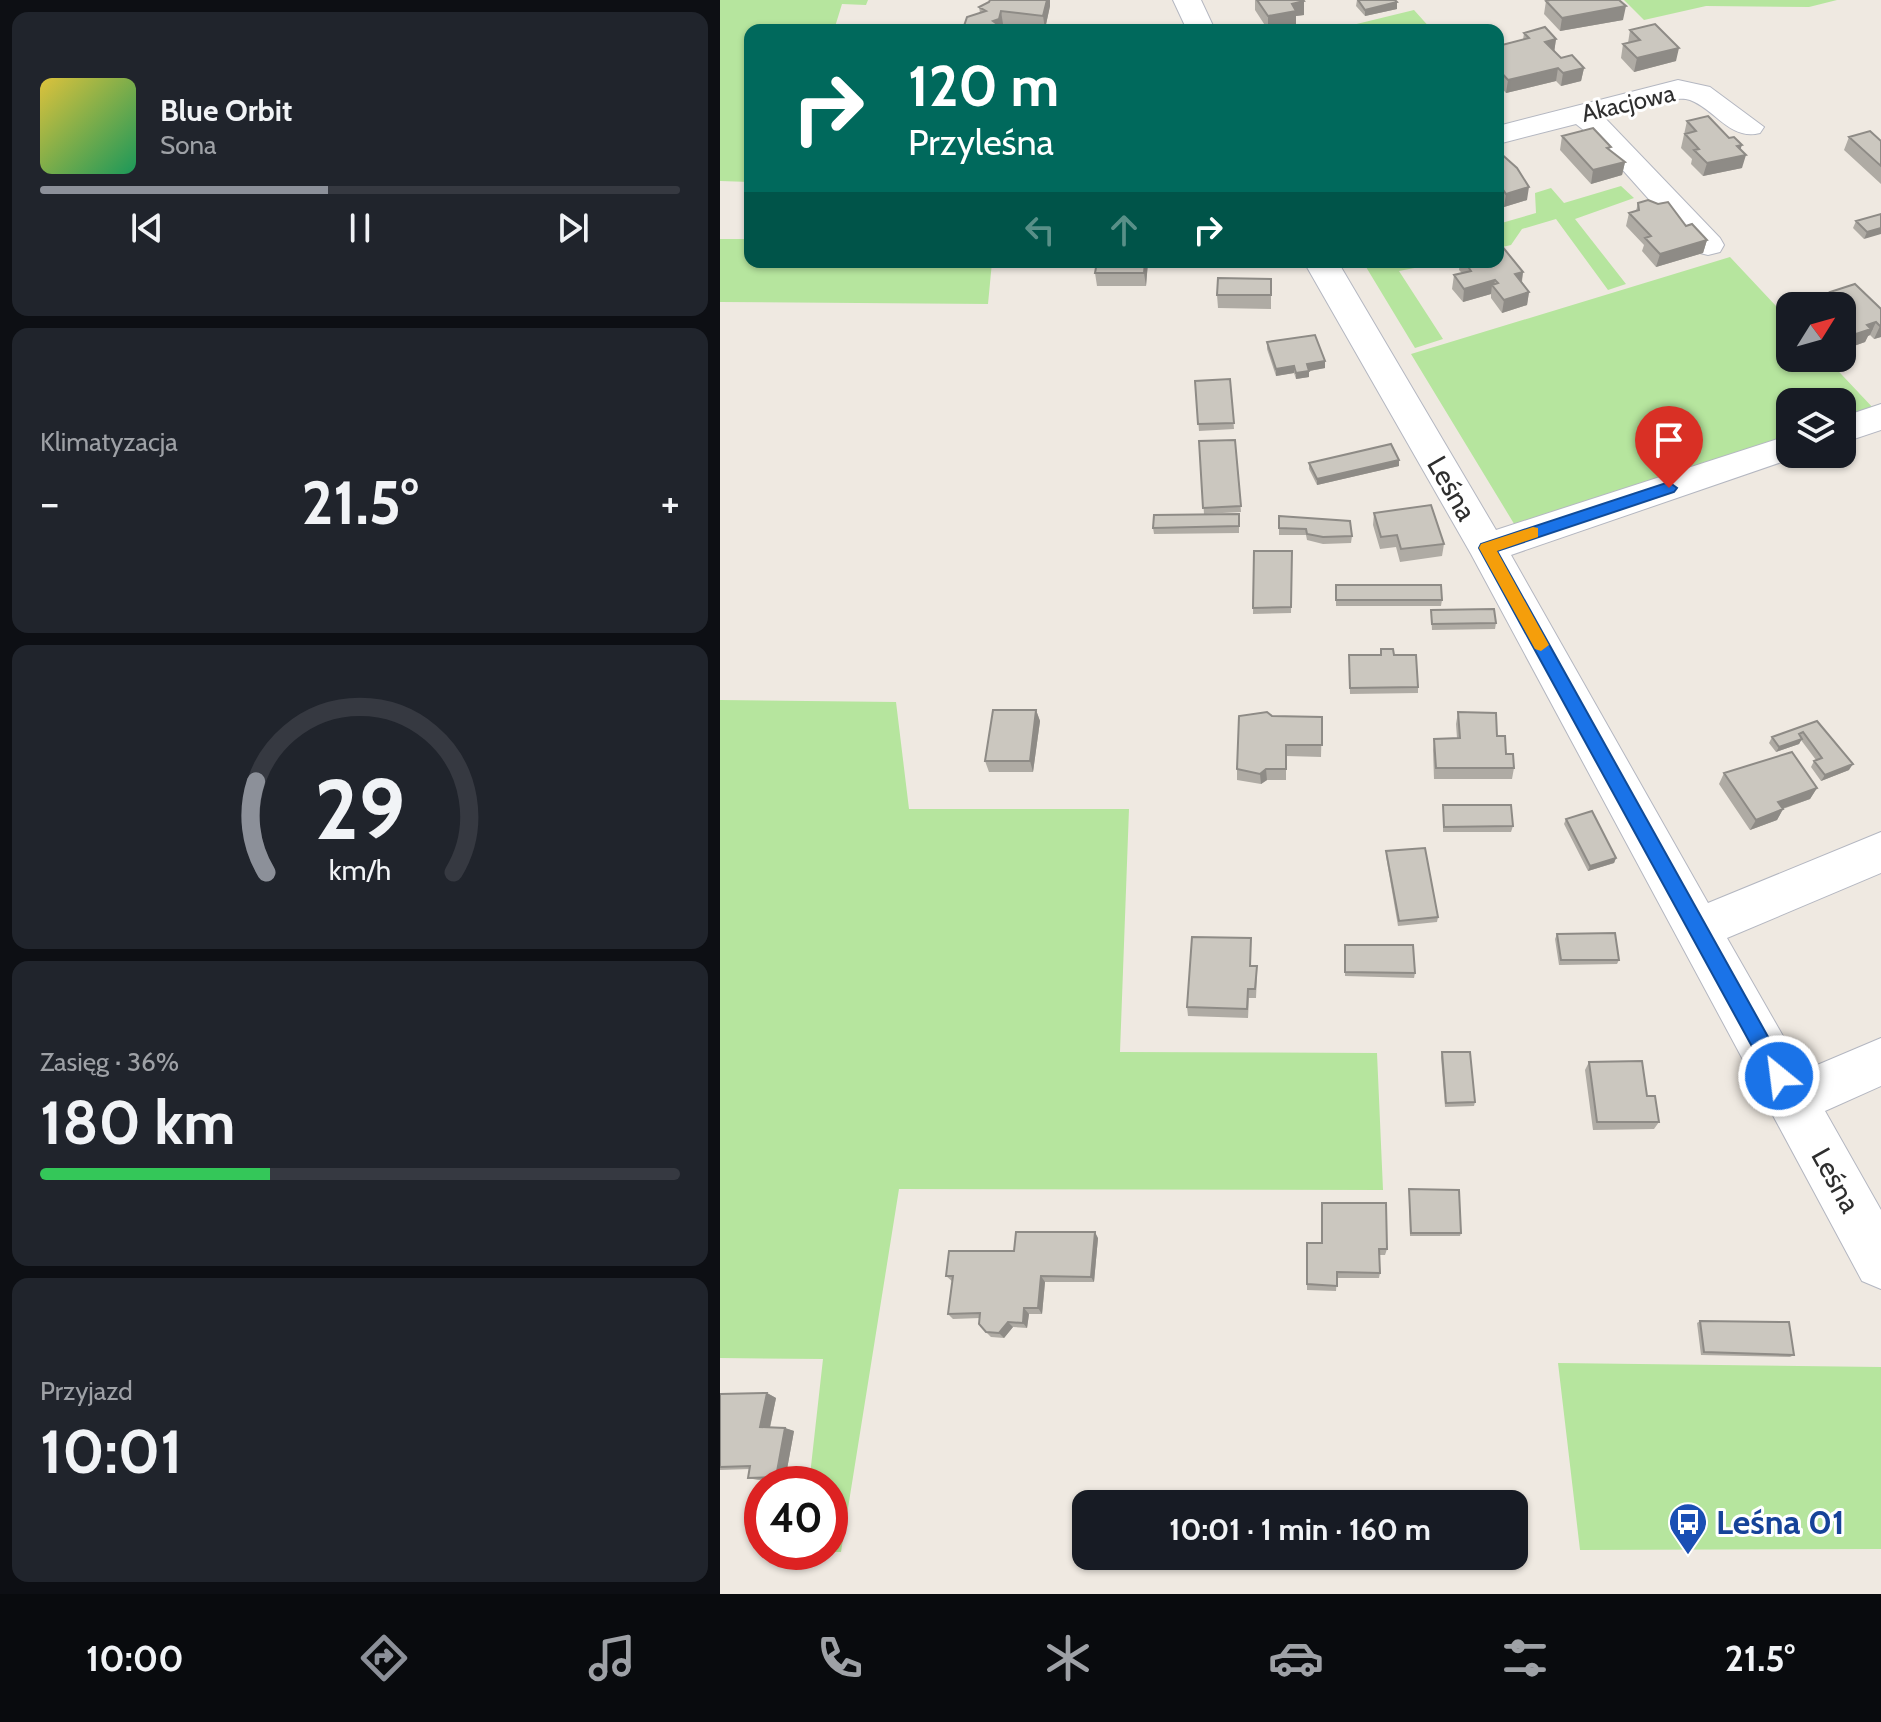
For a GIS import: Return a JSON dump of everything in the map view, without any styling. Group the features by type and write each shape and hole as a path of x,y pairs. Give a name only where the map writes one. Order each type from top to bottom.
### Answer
{"street":[{"path":"1193,1 1199,24"},
{"name":"Akacjowa","path":"1504,133 1678,89 1700,93 1749,127"},
{"path":"1581,113 1607,134 1708,245"},
{"name":"Leśna","path":"1324,268 1487,548 1881,1262"},
{"path":"1856,425 1881,417"},
{"path":"1487,548 1776,453"},
{"path":"1698,929 1881,852"},
{"path":"1792,1101 1881,1061"}],"green space":[{"path":"720,0 868,0 866,5 842,4 836,24 744,24 744,182 720,181"},
{"path":"1624,0 1837,0 1809,7 1706,6 1644,20"},
{"path":"1414,10 1427,24 1357,24"},
{"path":"1621,186 1634,198 1575,219 1626,284 1608,290 1556,219 1522,229 1511,245 1504,247 1504,222 1536,213 1535,193 1551,188 1564,203"},
{"path":"720,239 744,239 744,268 991,268 988,304 720,302"},
{"path":"1730,257 1776,306 1776,372 1839,372 1854,388 1776,388 1776,443 1516,527 1411,354"},
{"path":"1367,268 1414,268 1399,271 1443,339 1415,348"},
{"path":"1856,390 1875,410 1856,416"},
{"path":"720,700 896,702 909,809 1129,809 1120,1052 1377,1053 1383,1190 899,1189 848,1508 848,1466 811,1466 823,1359 720,1358"},
{"path":"1558,1363 1881,1367 1881,1549 1580,1550"}],"building":[{"path":"1047,0 1043,16 1001,11 999,19 993,21 997,24 965,24 967,17 986,11 979,7 989,2"},
{"path":"1257,0 1304,1 1292,4 1296,11 1268,16"},
{"path":"1358,0 1395,0 1397,2 1365,10"},
{"path":"1619,0 1626,6 1562,18 1546,1"},
{"path":"1655,24 1679,48 1637,58 1623,44 1640,40 1630,30"},
{"path":"1545,27 1556,39 1545,42 1561,58 1572,55 1584,68 1563,73 1558,68 1508,80 1504,76 1504,44 1529,38 1524,33"},
{"path":"1708,116 1729,138 1734,137 1742,145 1737,146 1746,155 1707,163 1694,150 1699,149 1685,134 1696,131 1687,121"},
{"path":"1593,128 1611,147 1607,148 1625,162 1593,170 1562,136"},
{"path":"1870,131 1881,141 1881,166 1849,137"},
{"path":"1504,156 1517,168 1529,187 1506,194"},
{"path":"1648,200 1658,204 1668,202 1686,226 1692,224 1707,240 1660,254 1645,238 1651,236 1629,213 1639,210 1638,203"},
{"path":"1881,214 1881,228 1867,232 1856,221"},
{"path":"1504,249 1523,272 1515,274 1529,292 1504,300 1492,285 1498,283 1495,280 1464,289 1454,275 1471,271 1469,268 1504,268"},
{"path":"1096,268 1144,268 1144,273 1095,273"},
{"path":"1218,278 1271,279 1271,295 1217,295"},
{"path":"1855,284 1881,309 1881,326 1876,322 1867,325 1871,329 1856,334 1856,292 1830,292"},
{"path":"1315,335 1325,361 1307,364 1309,371 1296,373 1294,366 1276,369 1267,342"},
{"path":"1230,379 1234,423 1198,424 1195,381"},
{"path":"1235,440 1241,506 1203,508 1199,441"},
{"path":"1391,444 1399,460 1317,479 1309,463"},
{"path":"1431,505 1444,544 1401,549 1397,535 1381,537 1374,513"},
{"path":"1239,514 1239,526 1153,528 1154,515"},
{"path":"1279,516 1350,521 1352,536 1323,537 1307,534 1306,529 1279,528"},
{"path":"1254,551 1292,551 1291,607 1253,608"},
{"path":"1336,585 1441,585 1442,600 1336,600"},
{"path":"1494,609 1496,623 1432,624 1431,610"},
{"path":"1381,649 1393,649 1394,655 1416,655 1418,687 1350,688 1349,655 1381,655"},
{"path":"993,710 1036,710 1030,761 985,761"},
{"path":"1267,712 1272,716 1322,717 1322,745 1286,745 1286,769 1266,769 1260,774 1237,769 1239,716"},
{"path":"1458,712 1496,713 1497,736 1505,736 1506,754 1513,754 1514,768 1436,768 1434,739 1460,738"},
{"path":"1817,721 1853,764 1825,775 1814,761 1822,758 1803,732 1799,734 1802,739 1779,747 1772,737"},
{"path":"1792,752 1817,788 1778,802 1783,809 1756,820 1724,773"},
{"path":"1443,805 1511,805 1513,826 1444,827"},
{"path":"1592,811 1616,858 1590,866 1566,819"},
{"path":"1425,848 1438,917 1399,921 1386,851"},
{"path":"1615,933 1619,960 1561,960 1557,934"},
{"path":"1192,937 1251,938 1250,966 1257,966 1255,989 1248,989 1247,1009 1187,1007"},
{"path":"1345,945 1413,945 1415,973 1345,972"},
{"path":"1442,1052 1470,1052 1475,1102 1446,1103"},
{"path":"1642,1061 1647,1096 1655,1096 1659,1122 1597,1122 1589,1062"},
{"path":"1409,1189 1459,1190 1461,1233 1411,1233"},
{"path":"1322,1203 1386,1203 1387,1249 1379,1249 1380,1273 1337,1272 1337,1286 1307,1284 1307,1243 1322,1243"},
{"path":"1016,1232 1095,1232 1091,1277 1041,1276 1038,1308 1024,1308 1023,1323 1008,1322 999,1333 986,1332 979,1324 980,1313 948,1314 953,1276 946,1276 949,1251 1014,1251"},
{"path":"1700,1321 1789,1322 1794,1355 1704,1352"},
{"path":"767,1393 760,1427 785,1428 778,1466 720,1467 720,1394"}],"slow traffic":[{"path":"1533,532 1487,548 1541,645"}],"place":[{"name":"Leśna 01","path":"1688,1556"}],"route":[{"path":"1669,488 1487,548 1779,1076"}]}
